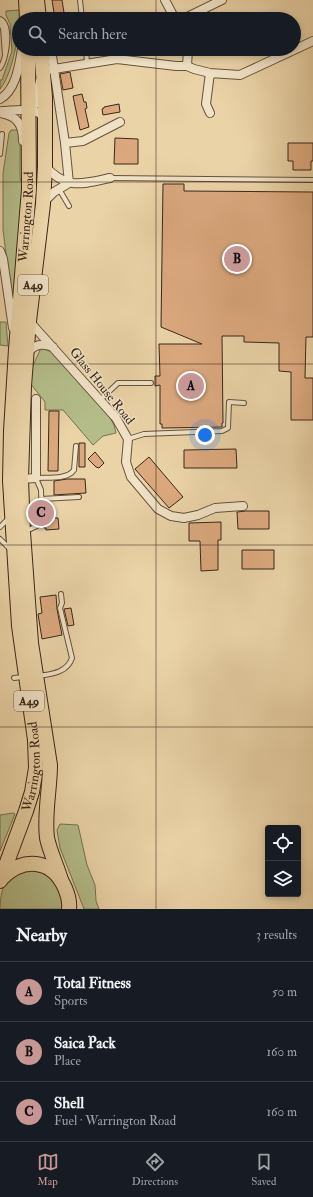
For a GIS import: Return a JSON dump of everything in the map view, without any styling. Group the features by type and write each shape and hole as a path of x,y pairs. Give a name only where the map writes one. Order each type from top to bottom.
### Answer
{"highway":[{"path":"30,12 37,0"},
{"name":"Warrington Road","path":"26,56 28,189 21,351 23,413 22,478 28,607 25,677 50,765 47,821 48,838 61,880"},
{"name":"Warrington Road","path":"0,881 26,811 32,792 36,768 35,740 19,626 10,481 11,431 21,351 30,321 43,204 48,69 43,56"},
{"name":"A49","path":"0,881 12,869 25,864 44,866 50,869 61,880 70,900 69,909"}],"street":[{"path":"165,0 171,12"},
{"path":"197,12 222,0"},
{"path":"301,47 313,41"},
{"path":"0,100 9,92 25,56"},
{"path":"27,56 32,66 48,69 117,59 187,66 194,70 210,73 240,75 281,56"},
{"path":"0,112 28,110 33,108 37,103 37,91 48,69 50,56"},
{"path":"187,66 188,56"},
{"name":"Warrington Road","path":"48,69 65,144 69,183"},
{"path":"210,73 206,104 210,113"},
{"path":"28,110 40,114 43,117 46,129"},
{"path":"0,112 14,118 20,125 23,138 22,167 28,189"},
{"path":"65,144 83,141 120,122"},
{"name":"Warrington Road","path":"45,166 56,177 69,183"},
{"path":"69,183 83,184 110,178"},
{"name":"Warrington Road","path":"43,204 49,196 69,183"},
{"path":"0,251 21,351"},
{"name":"Glass House Road","path":"30,321 116,418 128,439 126,462 131,477 149,500 164,513 178,518 184,518 198,515 215,508 244,506"},
{"name":"Glass House Road","path":"21,351 37,345 54,347"},
{"path":"22,478 36,478 39,405"}],"lane":[{"path":"80,0 81,12"},
{"path":"0,19 4,20 6,24 7,50 3,64 0,68"},
{"path":"0,23 3,28 4,50 6,56"},
{"path":"86,56 87,63"},
{"path":"0,154 2,134"},
{"path":"110,178 313,180"},
{"path":"59,189 64,200 69,206"},
{"path":"100,400 118,383 151,383"},
{"path":"128,439 144,434 222,431 228,428 229,402 244,403"},
{"path":"24,532 37,526 42,520 41,490 36,478 64,476 73,473 76,446"},
{"path":"41,499 80,497"},
{"path":"0,527 12,515"},
{"path":"0,539 14,554"},
{"path":"25,677 53,674 65,668 70,663 72,658 60,608 62,603 61,594"}],"green space":[{"path":"20,10 20,12 12,12 12,51 10,24 6,11"},
{"path":"12,51 12,56 14,56 9,73 0,89 0,80 2,80"},
{"path":"11,130 18,130 20,136 20,178 24,190 15,300 12,301 3,230 3,173 9,133"},
{"path":"0,322 6,322 8,346 0,345"},
{"path":"41,348 52,352 109,416 116,433 103,436 93,445 63,410 45,410 45,402 30,383 31,370"},
{"path":"15,814 0,851 0,815"},
{"path":"60,824 78,825 87,865 95,885 96,901 99,909 84,909 60,848 57,830"},
{"path":"37,867 57,882 65,909 0,909 3,887 7,879 19,872"}],"building":[{"path":"52,0 62,0 64,12 54,12"},
{"path":"70,72 73,88 63,90 60,74"},
{"path":"82,94 84,102 86,102 87,108 85,109 89,127 80,130 73,96"},
{"path":"119,104 120,112 103,115 102,109 104,107"},
{"path":"115,138 138,139 138,164 114,164"},
{"path":"288,143 313,143 313,161 311,161 311,170 293,170 293,161 288,161"},
{"path":"163,184 184,184 184,191 313,192 313,337 306,337 305,378 313,378 313,420 291,420 291,372 279,371 279,343 244,342 244,336 222,336 222,427 162,428 162,424 160,424 160,385 155,386 155,376 160,376 159,344 202,344 161,327"},
{"path":"49,411 59,411 58,471 48,471"},
{"path":"79,443 85,443 85,467 79,467"},
{"path":"236,449 237,468 184,468 184,450"},
{"path":"95,452 104,463 99,468 88,459"},
{"path":"149,457 183,497 169,508 135,469"},
{"path":"85,479 86,493 54,495 54,481"},
{"path":"33,505 38,505 37,521 34,521"},
{"path":"45,505 49,505 50,518 58,518 59,529 46,530 46,528 44,528"},
{"path":"269,511 269,529 238,529 237,512"},
{"path":"221,522 221,540 218,540 218,570 201,571 200,541 189,541 189,523"},
{"path":"242,550 274,550 274,569 242,569"},
{"path":"56,595 62,635 42,639 38,614 42,613 40,597"},
{"path":"71,608 74,625 68,626 64,609"}],"place":[{"name":"Saica Pack","path":"237,259"},
{"name":"Total Fitness","path":"191,386"},
{"name":"Shell","path":"41,513"}]}
